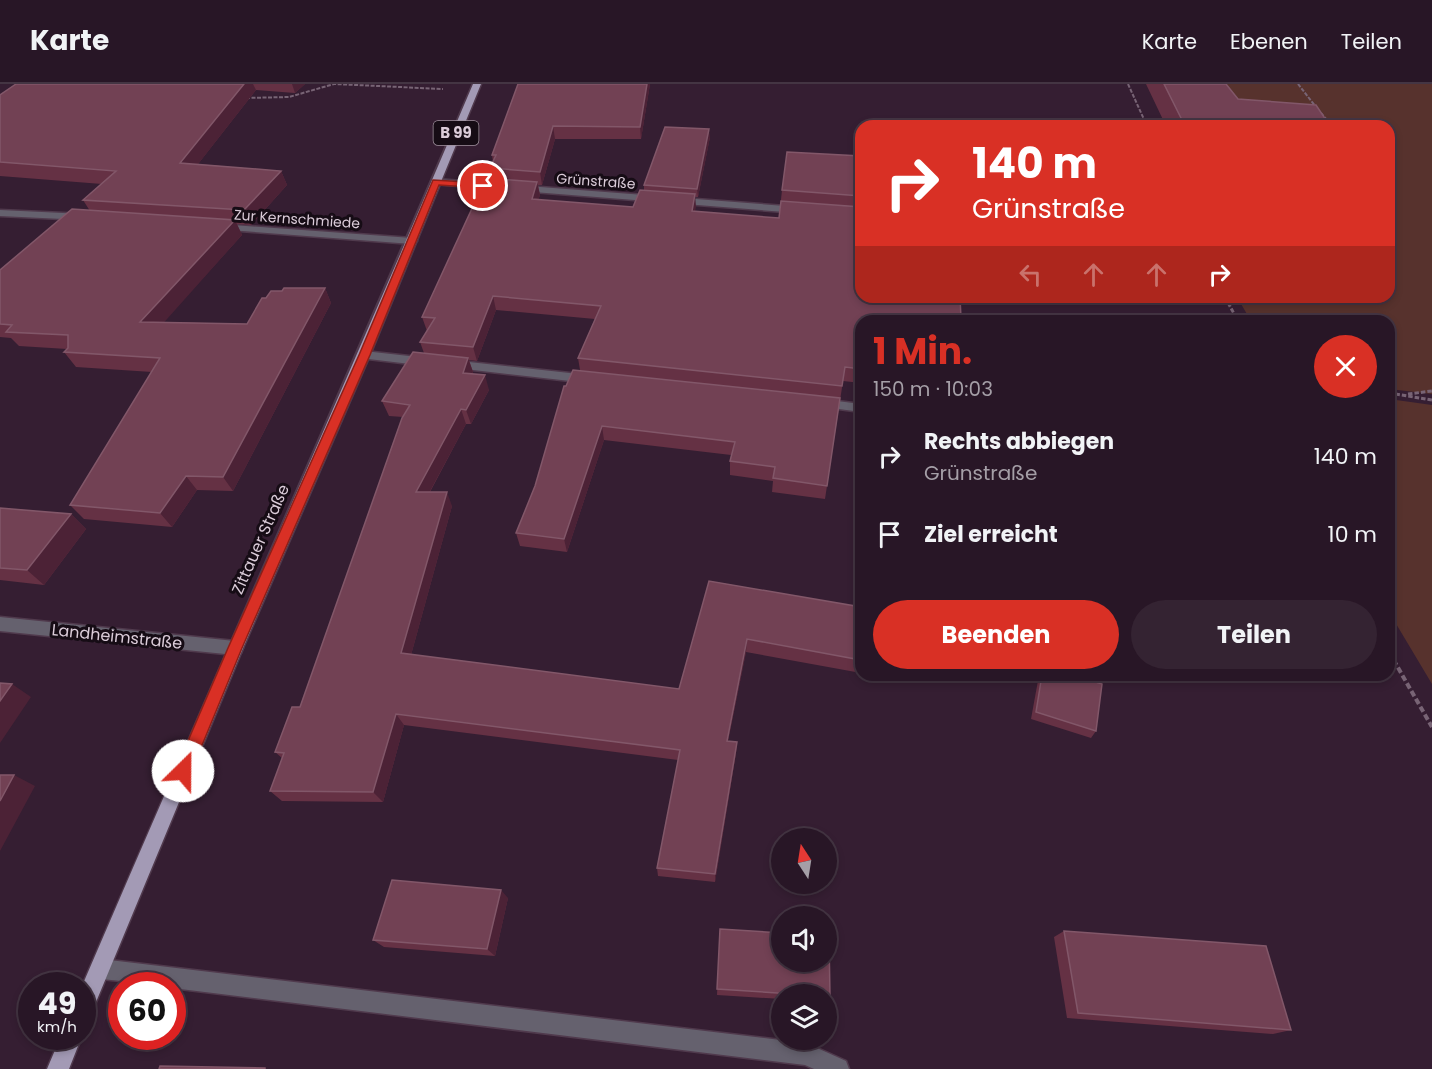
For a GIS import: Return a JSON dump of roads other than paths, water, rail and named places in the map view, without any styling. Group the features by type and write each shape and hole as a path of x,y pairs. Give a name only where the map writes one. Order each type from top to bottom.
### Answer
{"main road":[{"name":"Zittauer Straße","path":"96,979 235,648 364,355 475,87"},
{"path":"58,1069 66,1050"}],"street":[{"name":"Grünstraße","path":"436,182 814,211"},
{"path":"0,213 96,218"},
{"name":"Zur Kernschmiede","path":"213,227 411,241"},
{"path":"364,355 601,380"},
{"path":"814,403 855,407"},
{"name":"Landheimstraße","path":"0,624 235,648"},
{"path":"100,969 806,1054 838,1069"}]}
